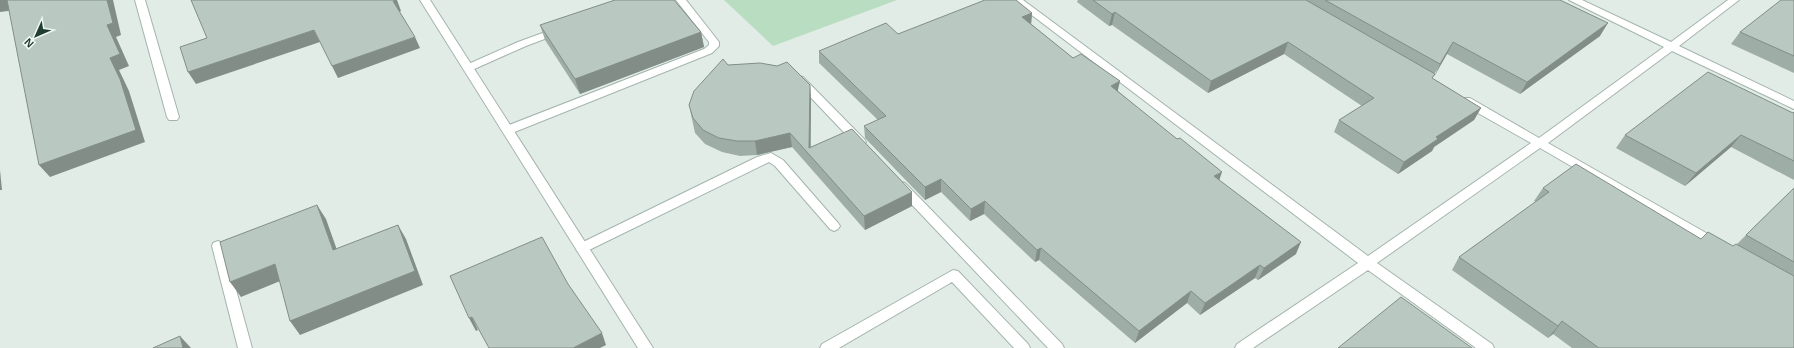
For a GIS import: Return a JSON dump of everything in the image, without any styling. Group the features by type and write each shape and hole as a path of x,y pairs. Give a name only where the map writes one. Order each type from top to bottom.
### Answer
{"street":[{"path":"140,0 173,117"},
{"path":"425,0 646,348"},
{"path":"508,130 708,51 714,46 714,42 682,0"},
{"path":"1017,0 1368,263 1487,348"},
{"path":"1574,0 1671,48 1794,105"},
{"path":"1242,348 1368,263 1538,143 1671,48 1734,0"},
{"path":"468,68 522,44 566,27"},
{"path":"791,71 869,152"},
{"path":"1455,95 1725,249"},
{"path":"582,248 771,156 779,163 834,226"},
{"path":"891,175 1057,348"},
{"path":"218,246 246,348"},
{"path":"827,348 953,275 1023,348"}],"green space":[{"path":"724,0 897,0 773,46"}],"building":[{"path":"7,0 107,0 113,23 107,25 120,54 110,58 120,79 136,130 39,165"},
{"path":"191,0 397,0 393,1 415,37 332,66 314,30 188,72 180,47 207,38"},
{"path":"615,0 674,0 701,32 575,79 540,25"},
{"path":"985,0 1016,0 1032,13 1022,17 1073,58 1081,54 1120,81 1111,86 1177,139 1180,138 1222,172 1214,176 1301,242 1264,268 1260,265 1205,303 1191,291 1139,331 1041,248 1037,250 985,201 971,209 941,179 925,187 864,126 886,116 819,51 886,23 898,34"},
{"path":"1093,0 1306,0 1435,74 1432,78 1481,108 1436,137 1438,139 1404,162 1339,120 1374,98 1288,42 1211,81 1115,12 1112,14"},
{"path":"1325,0 1560,0 1608,23 1527,82 1453,42 1440,64"},
{"path":"1781,0 1794,0 1794,56 1740,32"},
{"path":"723,59 728,65 760,63 777,66 787,62 810,85 809,148 852,129 912,192 864,216 790,133 755,141 737,141 719,138 703,130 693,118 689,105 694,91"},
{"path":"1708,72 1793,113 1794,112 1794,161 1741,135 1696,173 1625,135"},
{"path":"1576,164 1701,239 1708,232 1733,246 1736,244 1794,276 1794,348 1599,348 1562,321 1558,326 1459,257 1549,192 1543,188"},
{"path":"1794,188 1794,262 1746,235"},
{"path":"317,205 333,250 398,225 415,271 290,321 275,264 230,282 220,242"},
{"path":"542,237 568,284 602,333 573,348 489,348 472,317 469,318 450,276"},
{"path":"1401,297 1472,348 1338,348"},
{"path":"180,336 183,348 153,348"}]}
